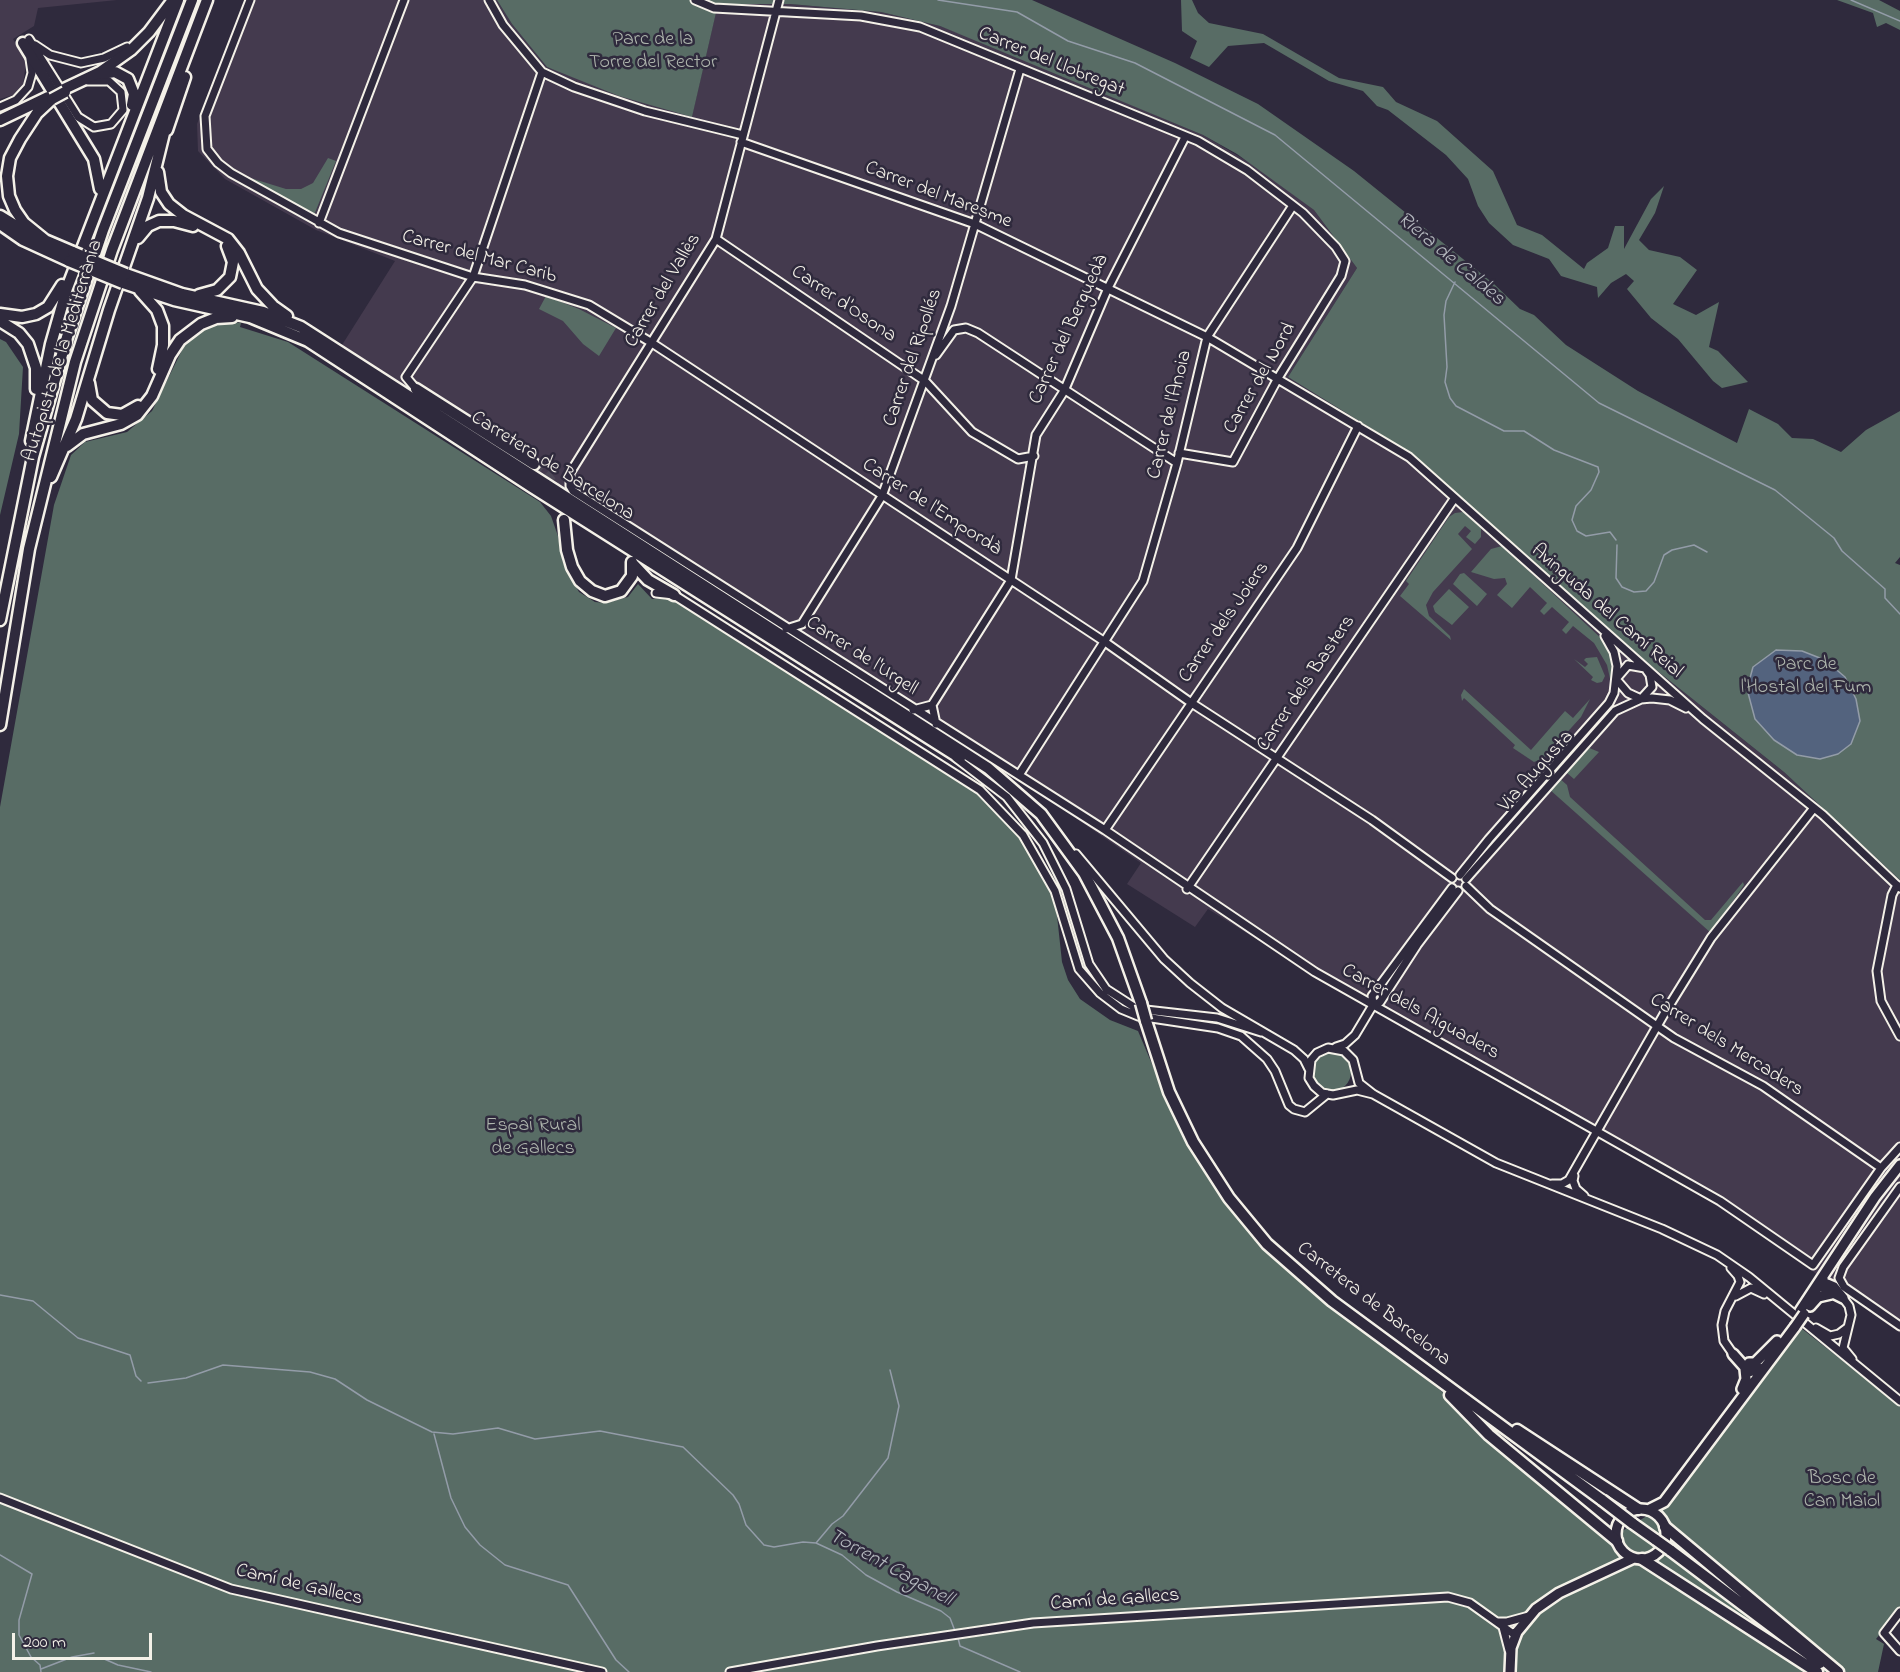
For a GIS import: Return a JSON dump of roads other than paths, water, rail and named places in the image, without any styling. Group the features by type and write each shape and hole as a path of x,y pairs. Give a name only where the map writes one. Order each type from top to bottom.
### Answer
{"highway":[{"path":"65,91 124,56 144,38 173,0"},
{"path":"0,314 22,317 43,311 58,294 178,0"},
{"name":"Autopista de la Mediterrània","path":"0,620 21,512 44,414 86,277 192,0"},
{"path":"29,549 61,452 76,419 90,371 155,181 164,131 188,67 206,3"},
{"name":"Autopista de la Mediterrània","path":"0,725 29,549 63,406 100,284 206,3"},
{"path":"26,41 94,159 99,172 100,195"},
{"path":"0,118 111,72 121,74 130,82 134,98 123,137"},
{"path":"45,240 17,215 8,191 7,170 13,151 32,119 52,97"},
{"path":"155,181 173,208 218,232 233,244 253,282 266,300 285,315 338,346 347,356"},
{"name":"Carretera de Barcelona","path":"0,216 73,257"},
{"path":"129,254 140,233 159,221 187,224 216,236 231,252 232,273 227,282 218,290 193,296"},
{"name":"Carretera de Barcelona","path":"0,226 12,233 125,278 193,296 237,304 301,327 1001,778 1043,819 1084,873 1108,916 1141,1003 1163,1074 1184,1126 1215,1178 1248,1223 1304,1279 1832,1672"},
{"path":"21,512 35,420 73,257"},
{"name":"Carretera de Barcelona","path":"125,278 138,289 259,320 296,334 1002,786 1043,819"},
{"path":"90,371 90,396 98,408 107,413 128,413 138,406 146,395 161,357 164,332 157,309 138,289"},
{"path":"61,452 77,436 120,424 138,415 152,396 175,347 193,328 224,317 259,320"},
{"path":"0,321 19,333 32,350 37,379 35,420"},
{"path":"416,389 534,464"},
{"path":"547,485 588,503 634,531"},
{"path":"564,520 567,550 572,567 580,581 592,591 609,596 621,591 632,576 632,562"},
{"path":"603,532 624,551 648,580 674,595"},
{"path":"1428,1372 1489,1435 1617,1543"},
{"path":"1439,1380 1460,1390 1643,1510"},
{"path":"1663,1524 1838,1672"},
{"path":"1638,1559 1817,1672"}],"main road":[{"path":"1820,1284 1834,1268 1900,1167"},
{"path":"1805,1310 1875,1197 1900,1167"},
{"path":"1834,1268 1835,1286 1843,1298"},
{"path":"1820,1284 1835,1286"},
{"path":"1747,1366 1755,1363 1818,1297 1835,1286"},
{"path":"1606,1571 1616,1561 1620,1521 1628,1513 1664,1502 1793,1324"},
{"path":"1681,1479 1702,1444 1742,1389 1759,1373 1777,1341"},
{"path":"1732,1354 1759,1373"},
{"path":"1742,1389 1747,1366"},
{"path":"1510,1672 1510,1655 1517,1632 1529,1616 1552,1597 1606,1571 1653,1556 1662,1548 1665,1541 1664,1502"},
{"path":"1643,1510 1663,1524"},
{"path":"1617,1543 1625,1553 1638,1559"}],"street":[{"name":"Carrer del Mar Carib","path":"250,0 205,116 207,149 218,163 231,173 319,223 394,253 473,277 525,285 589,305 652,343"},
{"path":"319,223 404,0"},
{"path":"416,389 406,377 473,277 542,72 503,25 489,0"},
{"name":"Carrer del Llobregat","path":"695,0 714,8 861,16 920,27 1185,137 1247,170 1292,207 1303,213 1336,246 1345,266"},
{"name":"Carrer del Vallès","path":"573,469 716,239 779,0"},
{"path":"26,41 50,56 73,62 90,62 130,46 161,17"},
{"path":"26,41 78,117 94,127 111,124 123,110 121,92 109,81 97,79 85,82"},
{"path":"0,107 21,96 30,83 31,63 26,41"},
{"name":"Carrer del Ripollés","path":"786,629 802,624 882,496 951,306 1020,69"},
{"name":"Carrer del Maresme","path":"542,72 574,87 645,111 742,139 975,224 1207,337 1278,378"},
{"name":"Carrer del Berguedà","path":"932,705 1011,580 1036,435 1064,391 1108,288 1185,137"},
{"path":"0,174 8,191"},
{"name":"Carrer de l'Anoia","path":"1106,642 1143,581 1177,463 1207,337 1292,207"},
{"name":"Carrer d'Osona","path":"716,239 925,381 972,432 1018,459 1034,456"},
{"name":"Carrer del Nord","path":"1179,453 1233,462 1278,378 1345,266"},
{"path":"931,362 954,330 966,328 1177,463"},
{"name":"Carrer de l'Empordà","path":"652,343 1106,642 1190,702"},
{"name":"Avinguda del Camí Reial","path":"1278,378 1409,457 1703,719 1814,808 1898,886"},
{"name":"Carrer dels Joiers","path":"1105,830 1297,548 1358,426"},
{"name":"Carrer de l'Urgell","path":"573,469 569,482 573,491 913,710 1019,775"},
{"name":"Carrer dels Basters","path":"1187,888 1454,499"},
{"path":"656,593 674,595 980,790 1023,835 1055,891 1079,969 1100,993 1121,1009 1138,1016 1218,1028 1241,1036 1254,1045 1275,1071 1289,1105 1305,1112 1327,1094 1357,1090 1373,1094"},
{"name":"Via Augusta","path":"1464,880 1489,838 1609,703 1616,679 1614,652 1596,624"},
{"path":"1019,775 1106,642"},
{"path":"1628,665 1645,668 1652,687 1641,699 1628,693 1616,679 1628,665"},
{"name":"Via Augusta","path":"1464,880 1606,719 1621,707 1641,699 1670,700 1703,719"},
{"path":"1190,702 1277,756 1452,878 1464,880"},
{"path":"913,710 932,705 936,724"},
{"path":"943,748 1007,797 1043,843 1066,889 1089,964 1106,989 1137,1009 1208,1016 1261,1032"},
{"name":"Carrer dels Aiguaders","path":"1019,775 1105,830 1187,888 1315,972 1719,1201 1813,1265 1881,1168"},
{"path":"1546,1184 1562,1184 1569,1180 1712,938 1765,867 1814,808"},
{"path":"1043,819 1164,959 1222,1008 1294,1050 1304,1059 1314,1086 1314,1103"},
{"path":"1452,878 1455,890"},
{"path":"1464,880 1380,1002 1373,1005 1355,1035 1351,1047 1359,1083 1373,1094 1498,1164 1662,1229 1744,1268 1824,1334 1834,1336 1847,1328"},
{"name":"Carrer dels Mercaders","path":"1464,880 1490,909 1659,1025 1674,1038 1763,1086 1881,1168"},
{"path":"1898,886 1892,895 1877,971 1881,1001 1899,1031"},
{"path":"1294,1050 1317,1053 1342,1046 1355,1035"},
{"path":"1332,1048 1344,1051 1353,1060"},
{"path":"1308,1069 1317,1053"},
{"path":"1344,1092 1353,1083 1356,1073"},
{"path":"1314,1086 1327,1094"},
{"path":"1881,1168 1900,1148"},
{"path":"1577,1167 1573,1181 1576,1189 1591,1201"},
{"path":"1900,1187 1843,1267 1835,1286 1844,1287 1900,1326"},
{"path":"1662,1229 1729,1266 1738,1276 1740,1282 1725,1311 1722,1324 1724,1341 1732,1354"},
{"path":"1725,1260 1898,1400"},
{"path":"1734,1297 1746,1289 1757,1290 1847,1363 1862,1372"},
{"path":"1843,1298 1851,1310 1843,1343 1847,1354 1892,1392 1898,1400"},
{"name":"Camí de Gallecs","path":"0,1498 231,1588 602,1672"},
{"name":"Camí de Gallecs","path":"730,1672 877,1646 1033,1623 1448,1598 1470,1603 1503,1624 1512,1633 1517,1632"},
{"path":"1900,1612 1884,1633 1900,1651"},
{"path":"1510,1655 1503,1624 1529,1616"}],"water":[{"path":"1776,650 1802,651 1825,660 1845,677 1856,699 1860,721 1851,744 1838,754 1820,759 1797,755 1774,740 1755,719 1747,689 1753,667"}],"waterway":[{"name":"Riera de Caldes","path":"938,0 1017,12 1068,41 1135,63 1275,135 1599,403 1775,490 1834,538 1842,551 1885,589 1885,598 1900,614"},
{"path":"1851,0 1900,21"},
{"path":"1455,282 1446,301 1444,315 1447,367 1445,382 1450,398 1456,406 1504,431 1524,431 1554,450 1598,467 1599,472 1591,490 1576,506 1572,520 1577,531 1586,536 1610,532 1616,540"},
{"path":"1617,545 1616,578 1622,587 1634,592 1646,591 1654,582 1664,555 1672,550 1694,545 1707,552"},
{"path":"0,1295 33,1301 78,1338 130,1355 136,1376 141,1381"},
{"path":"148,1383 186,1378 223,1365 310,1372 335,1379 367,1400 432,1432 453,1434 498,1428 535,1439 600,1431 683,1447 733,1495 739,1504 746,1525 764,1545 774,1547 803,1542 816,1543 842,1555 866,1575 897,1592 941,1611 950,1618 955,1631"},
{"path":"816,1543 832,1524 843,1516 888,1458 899,1406 890,1370"},
{"path":"434,1434 451,1498 465,1527 480,1545 505,1565 568,1585 616,1660 629,1672"},
{"path":"0,1555 32,1574 19,1620 19,1635 31,1657 40,1665 41,1672"},
{"name":"Torrent Caganell","path":"958,1638 960,1646 1020,1672"},
{"path":"41,1669 72,1657 94,1653"},
{"path":"102,1658 118,1665 151,1672"}],"tunnel":[{"path":"534,464 556,487 564,520"}],"park label":[{"name":"Parc de la Torre del Rector","path":"653,52"},
{"name":"Parc de l'Hostal del Fum","path":"1806,678"},
{"name":"Espai Rural de Gallecs","path":"533,1138"},
{"name":"Bosc de Can Maiol","path":"1842,1492"}]}
